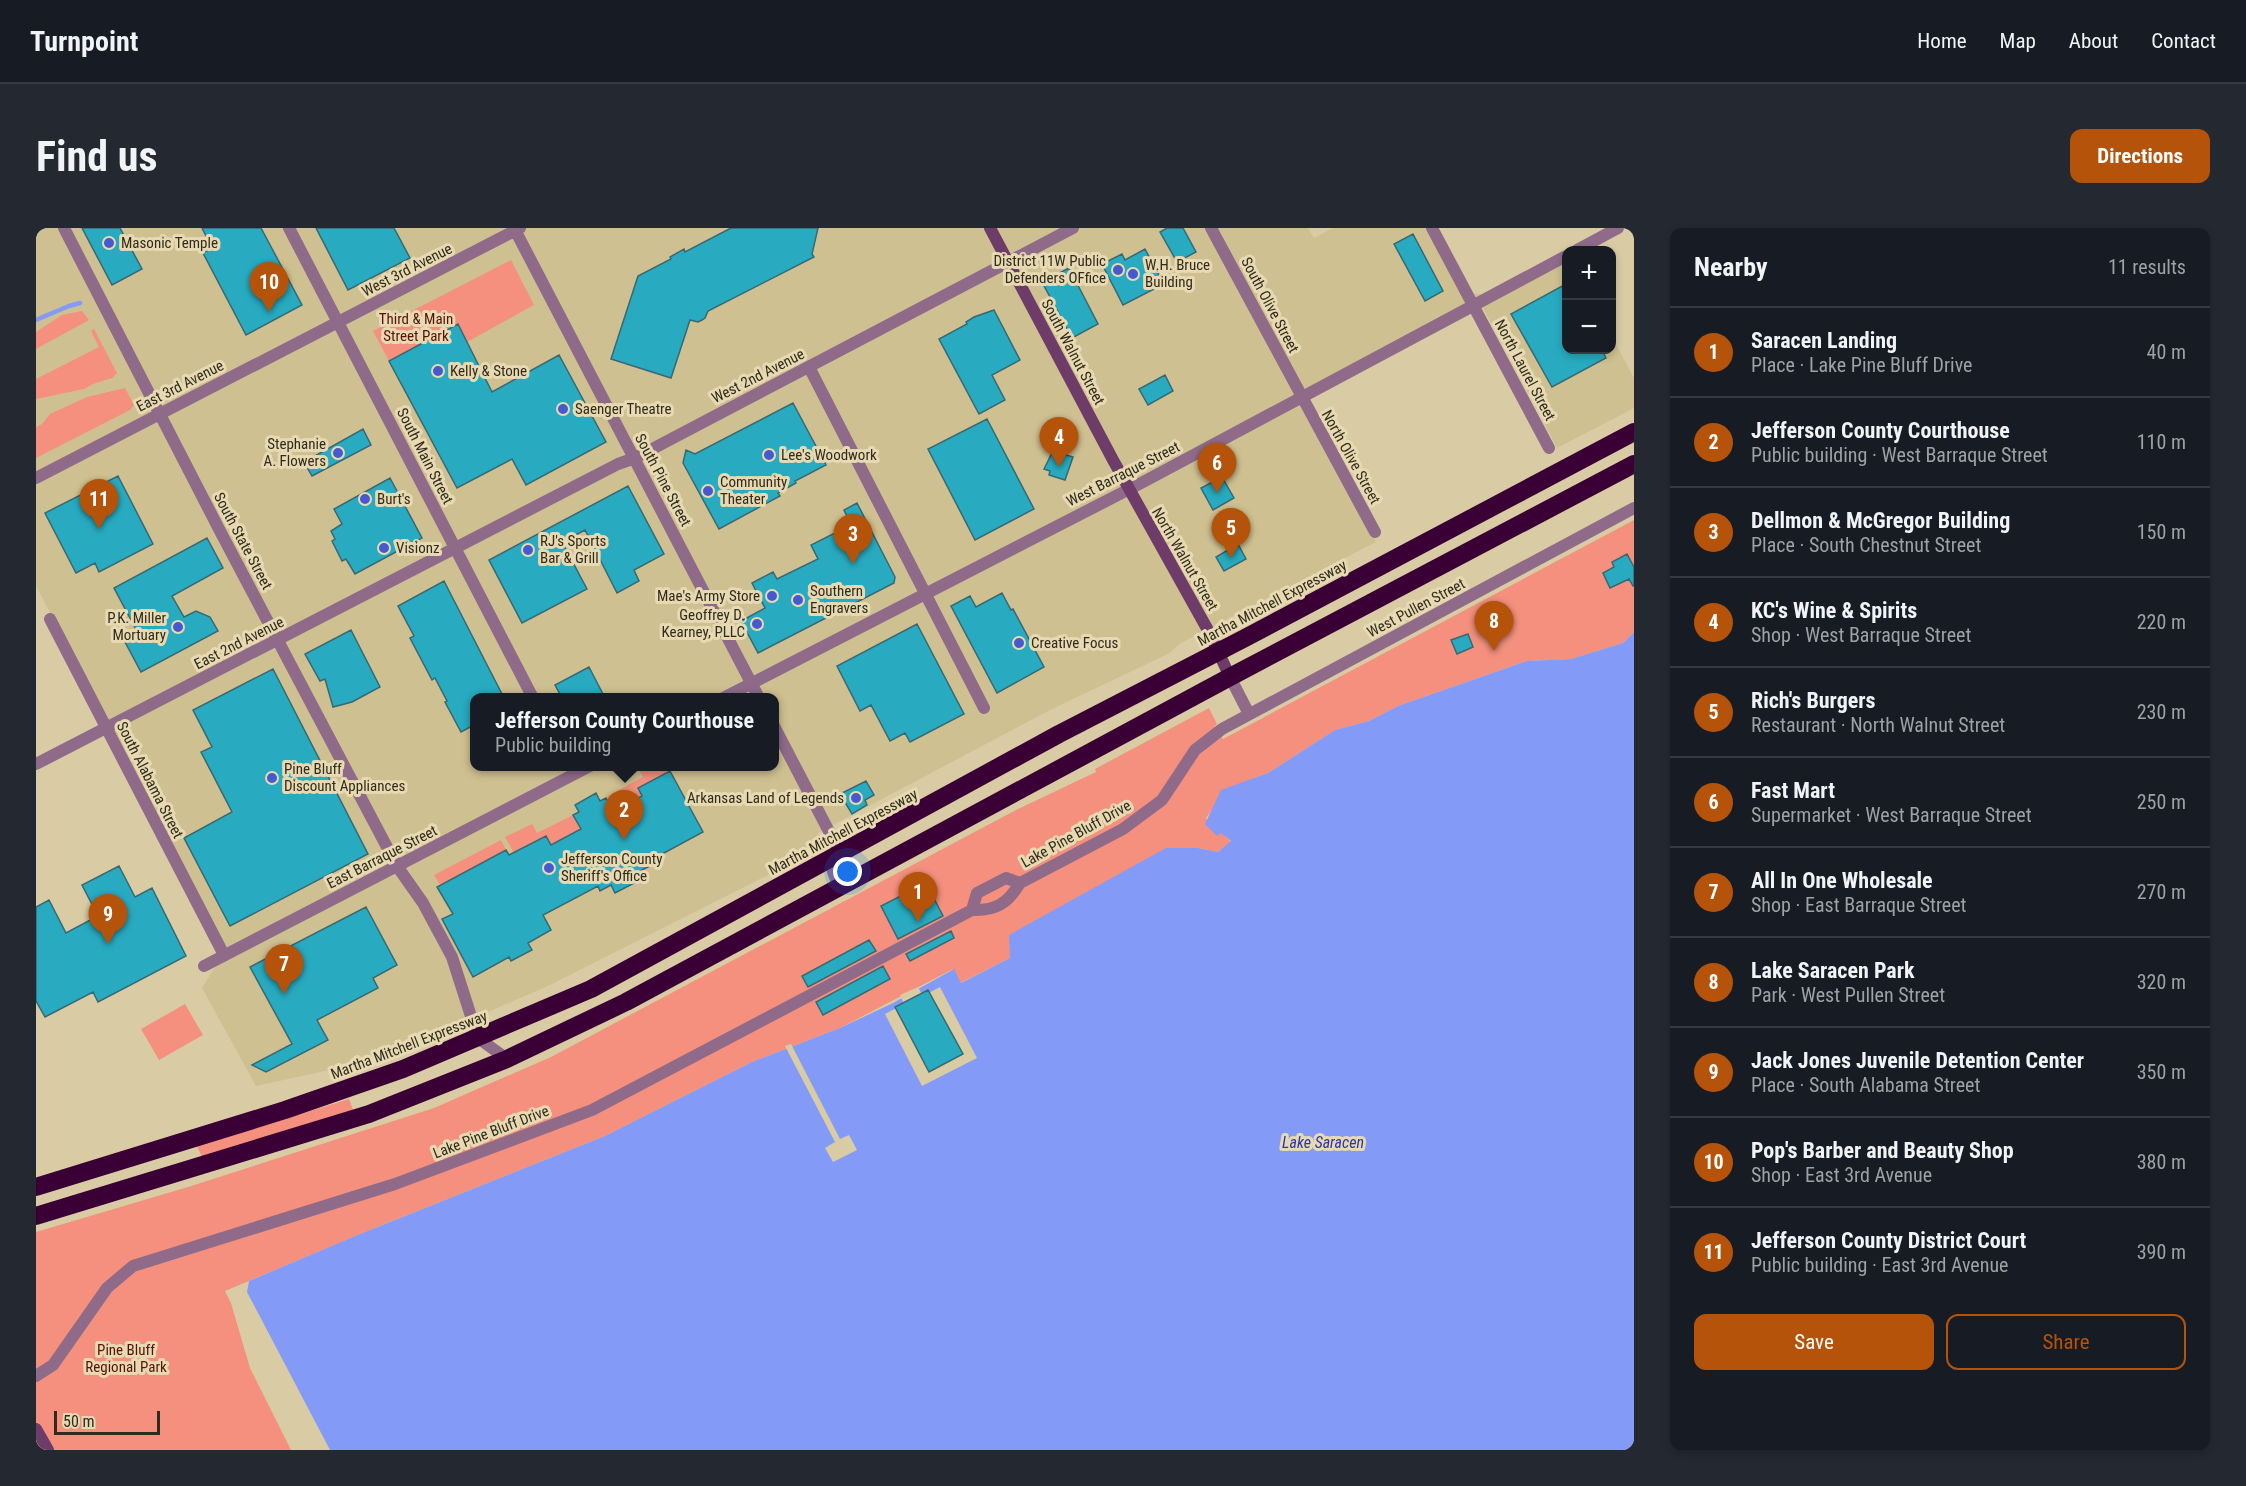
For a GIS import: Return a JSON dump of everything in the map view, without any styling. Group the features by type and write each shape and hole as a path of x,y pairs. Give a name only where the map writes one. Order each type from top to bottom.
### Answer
{"highway":[{"name":"Martha Mitchell Expressway","path":"36,1186 295,1106 403,1069 591,989 1059,734 1634,432"},
{"path":"36,1216 369,1114 507,1059 626,1002 1230,677 1634,464"}],"street":[{"name":"South State Street","path":"64,228 397,866 423,903 452,957 478,1038"},
{"name":"South Main Street","path":"289,228 530,693"},
{"name":"South Walnut Street","path":"990,228 1129,489"},
{"name":"West 2nd Avenue","path":"456,549 618,464 635,458 1072,228"},
{"name":"South Olive Street","path":"1211,228 1301,396"},
{"name":"North Laurel Street","path":"1432,228 1549,448"},
{"path":"1584,246 1618,228"},
{"name":"West 3rd Avenue","path":"339,322 516,229"},
{"name":"South Pine Street","path":"516,229 756,693"},
{"name":"West Barraque Street","path":"732,693 1129,489 1562,258"},
{"name":"East 3rd Avenue","path":"36,478 339,322"},
{"path":"809,367 984,708"},
{"name":"North Olive Street","path":"1301,396 1375,532"},
{"name":"North Walnut Street","path":"1129,489 1199,613 1230,677"},
{"name":"West Pullen Street","path":"1249,714 1634,508"},
{"name":"East 2nd Avenue","path":"36,764 456,549"},
{"name":"South Alabama Street","path":"50,619 224,955"},
{"path":"1230,677 1249,714"},
{"name":"Lake Pine Bluff Drive","path":"36,1376 53,1365 107,1288 133,1266 395,1184 592,1110 972,910 988,910 1011,898 1020,883 1123,829 1147,812 1162,800 1195,750 1222,729 1249,714"},
{"path":"779,736 834,841 836,857 833,872 839,888"},
{"name":"East Barraque Street","path":"204,966 397,866 570,771"},
{"name":"Lake Pine Bluff Drive","path":"972,910 977,893 1006,878 1020,883"},
{"path":"478,1038 507,1059"},
{"path":"36,1429 48,1450"}],"shaded area":[{"path":"36,228 1308,228 1314,238 1333,228 1426,228 1460,292 1500,296 1562,263 1562,354 1616,354 1616,344 1634,378 1634,408 1557,448 1483,308 1299,404 1376,542 1181,643 1170,653 1052,709 818,833 822,846 819,855 803,863 790,864 546,987 455,1026 353,1065 256,1086 202,988 226,950 36,586"}],"green space":[{"name":"Third & Main Street Park","path":"511,260 534,305 467,342 458,325 389,361 373,331"},
{"path":"82,311 89,320 36,349 36,332 62,315"},
{"path":"94,329 117,373 112,378 84,389 36,399 36,379 99,347 91,331"},
{"path":"125,388 134,405 130,410 36,458 36,427 42,424 50,414 87,397"},
{"name":"Pine Bluff Regional Park","path":"1634,520 1634,632 1623,643 1571,659 1527,661 1398,706 1369,721 1335,730 1268,773 1247,781 1211,811 1206,818 1217,836 1221,832 1231,842 1218,852 1198,848 1010,958 960,983 953,969 840,1028 752,1062 605,1136 377,1227 225,1291 231,1303 250,1368 291,1450 36,1450 36,1232 188,1187 434,1108 551,1057 1016,810 1096,772 1095,769 1209,708 1217,724 1214,727 1223,739"},
{"path":"640,771 669,771 639,788 642,796 613,812 607,799 608,796 643,777"},
{"path":"573,815 581,829 551,845 546,836 514,853 505,837 532,824 537,833"},
{"path":"501,840 506,850 440,885 434,875"},
{"path":"185,1004 203,1035 159,1060 141,1029"},
{"path":"349,1099 353,1110 202,1157 197,1146"}],"water":[{"name":"Lake Saracen","path":"1634,632 1634,1450 330,1450 247,1292 249,1281 605,1136 752,1062 840,1028 893,1003 954,969 961,983 1010,958 1009,935 1166,848 1198,848 1218,852 1231,841 1221,833 1217,836 1205,824 1221,790 1268,773 1335,730 1369,721 1398,706 1527,661 1571,659 1623,643"}],"pier":[{"path":"918,987 923,996 940,987 977,1058 922,1086 885,1014 904,1004 900,995"},
{"path":"791,1044 840,1139 849,1135 857,1150 833,1162 825,1148 835,1142 785,1046"}],"building":[{"name":"Masonic Temple","path":"82,228 120,228 142,269 112,285"},
{"path":"202,228 261,228 302,305 246,335 203,253 212,248"},
{"path":"316,228 394,228 410,258 348,290"},
{"path":"731,228 818,228 812,254 814,257 708,311 702,320 698,322 690,320 671,378 611,359 638,276 671,259 670,257 684,249 685,252"},
{"path":"1167,228 1183,228 1196,252 1177,262 1160,232"},
{"path":"1413,234 1443,291 1425,301 1394,244"},
{"name":"W.H. Bruce Building","path":"1145,249 1164,284 1123,305 1102,264 1122,254 1125,260"},
{"path":"1069,268 1098,324 1072,338 1042,282"},
{"path":"1562,286 1562,354 1604,354 1606,358 1552,387 1511,314"},
{"path":"994,310 1020,360 992,375 1005,400 979,414 939,339 967,324 966,322 974,317"},
{"path":"458,324 492,392 559,355 606,442 526,485 512,459 457,488 389,361"},
{"path":"1165,375 1173,391 1148,405 1139,389"},
{"path":"793,403 826,465 795,481 796,483 778,493 780,496 719,529 683,463 686,450 695,454"},
{"path":"987,419 1034,509 975,540 928,449"},
{"name":"Stephanie A. Flowers","path":"363,429 371,445 312,476 304,462"},
{"path":"1053,451 1073,457 1065,480 1049,475 1050,471 1044,469"},
{"path":"118,476 153,544 99,572 95,563 76,573 45,513"},
{"path":"1222,477 1234,498 1213,510 1201,488"},
{"path":"390,478 422,538 355,574 346,559 342,561 332,541 335,539 331,531 342,524 334,509"},
{"path":"628,486 664,554 634,570 639,581 617,593 585,530 562,542 587,589 522,623 489,560"},
{"path":"857,503 895,577 894,583 758,653 741,621 765,608 752,583 773,572 777,579 818,559 811,545 851,525 844,510"},
{"name":"P.K. Miller Mortuary","path":"207,538 223,568 172,596 184,617 196,611 210,617 218,631 141,672 125,642 139,635 114,588"},
{"path":"1238,544 1246,559 1224,571 1216,557"},
{"path":"1627,554 1634,567 1634,586 1629,579 1610,588 1603,573 1614,567 1612,562"},
{"path":"444,581 501,693 470,693 470,727 461,732 435,678 432,680 410,638 414,636 398,606"},
{"path":"1002,593 1044,667 997,693 951,606 970,596 976,607"},
{"path":"917,624 964,714 910,742 905,733 890,741 871,705 860,711 837,666"},
{"path":"351,630 380,687 352,702 333,707 325,679 320,681 305,654"},
{"path":"1468,634 1473,647 1457,654 1451,640"},
{"path":"589,667 602,693 559,693 555,685"},
{"name":"Pine Bluff Discount Appliances","path":"273,669 368,854 230,926 184,838 232,812 201,752 212,747 193,710"},
{"path":"670,771 703,832 651,860 654,864 642,870 646,877 615,893 611,885 600,891 598,886 543,915 551,930 528,943 532,950 511,961 509,957 473,977 442,919 453,914 437,887 506,850 509,855 546,836 551,845 581,829 573,815 579,812 575,805 596,793 600,801 606,798 613,812 642,796 638,788"},
{"name":"Arkansas Land of Legends","path":"866,781 874,795 865,800 867,805 852,814 840,794"},
{"path":"119,866 135,897 152,888 186,956 98,1002 93,992 45,1017 36,1001 36,907 49,900 66,933 98,916 82,885"},
{"path":"926,883 943,916 898,939 881,906"},
{"path":"366,907 397,965 373,978 378,988 317,1020 328,1040 266,1072 252,1065 292,1044 250,967"},
{"path":"951,931 954,938 910,961 906,954"},
{"path":"869,940 876,951 808,987 802,976"},
{"path":"883,966 890,979 823,1015 816,1002"},
{"path":"928,990 963,1054 929,1072 895,1007"}],"waterway":[{"path":"36,320 80,303"}],"place":[{"name":"Masonic Temple","path":"109,243"},
{"name":"District 11W Public Defenders OFfice","path":"1118,270"},
{"name":"W.H. Bruce Building","path":"1133,274"},
{"name":"Pop's Barber and Beauty Shop","path":"269,312"},
{"name":"Kelly & Stone","path":"438,371"},
{"name":"Saenger Theatre","path":"563,409"},
{"name":"Stephanie A. Flowers","path":"338,453"},
{"name":"Lee's Woodwork","path":"769,455"},
{"name":"KC's Wine & Spirits","path":"1059,467"},
{"name":"Community Theater","path":"708,491"},
{"name":"Fast Mart","path":"1217,493"},
{"name":"Burt's","path":"365,499"},
{"name":"Jefferson County District Court","path":"99,529"},
{"name":"Visionz","path":"384,548"},
{"name":"RJ's Sports Bar & Grill","path":"528,550"},
{"name":"Rich's Burgers","path":"1231,558"},
{"name":"Dellmon & McGregor Building","path":"853,564"},
{"name":"Mae's Army Store","path":"772,596"},
{"name":"Southern Engravers","path":"798,600"},
{"name":"Geoffrey D. Kearney, PLLC","path":"757,624"},
{"name":"P.K. Miller Mortuary","path":"178,627"},
{"name":"Creative Focus","path":"1019,643"},
{"name":"Lake Saracen Park","path":"1494,651"},
{"name":"Pine Bluff Discount Appliances","path":"272,778"},
{"name":"Arkansas Land of Legends","path":"856,798"},
{"name":"Jefferson County Courthouse","path":"624,840"},
{"name":"Jefferson County Sheriff's Office","path":"549,868"},
{"name":"Saracen Landing","path":"918,922"},
{"name":"Jack Jones Juvenile Detention Center","path":"108,944"},
{"name":"All In One Wholesale","path":"284,994"}]}
